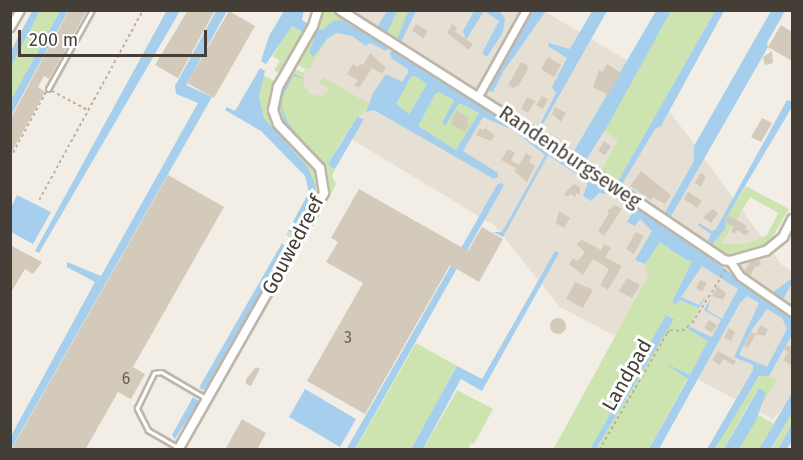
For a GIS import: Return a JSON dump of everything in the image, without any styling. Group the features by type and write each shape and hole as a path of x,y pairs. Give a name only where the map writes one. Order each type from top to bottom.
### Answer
{"street":[{"path":"10,27 20,10"},
{"name":"Gouwedreef","path":"178,449 324,193 320,168 278,124 273,110 278,87 314,26 318,10"},
{"name":"Randenburgseweg","path":"340,10 561,150 792,312"},
{"path":"478,96 526,10"},
{"path":"728,265 774,246 792,219"}],"lane":[{"path":"48,89 92,10"},
{"path":"178,449 148,430 137,408 154,373 159,371 207,399"}],"path":[{"path":"39,200 144,10"},
{"path":"10,158 48,89 88,111"},
{"name":"Landpad","path":"599,450 667,333 674,330 682,331 693,321 728,265"}],"shaded area":[{"path":"331,11 544,11 630,62 686,133 781,264 792,271 792,398 773,419 560,307 495,226 290,102"}],"green space":[{"path":"40,11 60,11 11,100 11,67"},
{"path":"324,11 334,11 390,45 389,47 357,26 333,21 323,31 315,29"},
{"path":"397,11 408,11 397,39 387,33"},
{"path":"671,11 715,11 617,183 601,171 618,140 604,131"},
{"path":"291,26 305,33 284,70 277,72 274,70 280,61 273,56"},
{"path":"311,36 321,38 325,43 310,68 305,69 295,63"},
{"path":"295,69 304,73 304,85 310,94 320,96 326,93 328,88 319,83 322,77 372,105 353,122 334,153 332,168 335,169 332,177 336,184 318,217 328,187 324,168 284,126 279,116 278,94 291,70"},
{"path":"263,75 276,82 270,100 272,120 316,170 320,186 319,194 296,237 292,238 286,235 316,193 316,186 307,166 264,118 259,96"},
{"path":"415,76 427,84 409,114 396,104 411,77"},
{"path":"439,92 454,100 442,123 445,125 459,103 479,114 456,150 417,126 435,94"},
{"path":"746,186 789,209 769,243 740,253 720,255 709,249 725,229 726,217","holes":["750,197 778,213 767,235 746,244 722,243"]},
{"path":"660,242 685,260 692,261 672,302 675,304 680,300 699,308 688,329 708,341 649,449 596,449 674,319 669,315 666,315 590,449 553,450 648,276 645,264"},
{"path":"416,343 457,366 411,449 355,450"},
{"path":"762,374 777,380 759,409 766,393 756,391 724,449 715,450 742,401"},
{"path":"457,390 493,409 474,444 471,443 468,449 423,450"},
{"path":"792,413 792,424 778,449 771,450"},
{"path":"757,414 774,424 759,449 739,450"}],"water":[{"path":"167,10 180,11 39,253 35,251"},
{"path":"32,11 40,11 11,67 11,51"},
{"path":"60,11 68,11 11,116 11,100"},
{"path":"216,11 227,11 186,85 212,97 11,449 11,436 95,282 67,267 67,262 101,276 198,103 176,94 175,86"},
{"path":"284,11 304,11 302,20 317,30 323,30 333,21 342,20 389,47 386,51 370,43 366,46 352,36 336,33 327,39 313,57 309,52 314,39 292,26 266,64 261,61 269,36"},
{"path":"387,11 397,11 387,33 377,27"},
{"path":"408,11 416,11 401,42 397,39"},
{"path":"474,11 484,11 466,40 463,31"},
{"path":"484,11 500,11 505,19 503,32 487,57 482,53 499,21"},
{"path":"532,11 546,11 503,72 493,92 489,91 513,41"},
{"path":"592,11 607,11 542,126 540,124 556,93 552,87 567,58 548,46 549,43 570,49"},
{"path":"656,11 671,11 586,160 574,151"},
{"path":"715,11 724,11 661,126 655,129 621,186 617,183"},
{"path":"771,11 785,11 767,43 768,47 669,220 663,216 694,161 694,146"},
{"path":"392,49 515,124 620,194 792,317 792,335 769,376 759,376 715,449 707,449 753,370 753,365 734,357 759,303 747,296 740,303 659,449 649,449 688,379 666,364 690,375 708,341 688,329 690,327 712,337 721,320 704,310 712,297 707,310 722,319 738,289 702,266 681,297 699,305 708,293 699,308 680,300 675,304 672,302 692,261 686,260 660,242 645,264 635,260 652,231 640,219 635,226 627,222 633,212 610,194 599,193 591,201 583,196 588,182 548,155 503,237 493,232 501,232 505,227 545,155 513,130 483,117 463,151 498,173 498,177 494,179 374,110 366,112 373,93 386,74 402,82 408,73 408,69 392,59 390,54","holes":["415,76 427,84 409,114 396,104 411,77","439,92 454,100 442,123 445,126 459,103 479,113 456,150 418,126 435,94","767,309 782,318 787,329 767,367 739,355 751,331"]},
{"path":"260,68 265,71 259,96 264,118 307,166 316,186 314,199 294,234 288,231 309,192 305,176 261,131 225,110 227,107 235,111"},
{"path":"295,74 304,79 293,76 282,98 282,108 288,123 301,139 286,125 280,107 282,91 291,76"},
{"path":"787,100 792,102 792,107 726,218 725,229 710,247 706,245 711,234 698,225 699,223 712,231 716,229"},
{"path":"357,117 364,119 335,169 332,168 328,164"},
{"path":"501,183 504,185 355,449 346,450 497,185"},
{"path":"17,195 51,212 33,244 11,232 11,208"},
{"path":"282,243 286,248 205,389 201,390 200,386"},
{"path":"555,251 559,253 482,391 461,379 423,449 411,449 457,366 482,379"},
{"path":"792,278 792,283 782,301 771,294"},
{"path":"666,315 674,319 596,449 590,449"},
{"path":"759,388 766,393 756,420 739,449 724,449"},
{"path":"305,389 356,419 340,447 289,417"},
{"path":"792,393 792,413 771,449 759,449"},
{"path":"193,397 199,401 175,439 172,435"},
{"path":"792,424 792,441 787,449 778,449"}],"building":[{"path":"69,10 87,10 49,79 44,76 38,87 45,92 10,155 10,120"},
{"path":"188,10 215,10 178,78 155,65"},
{"path":"229,11 255,26 214,98 187,83"},
{"path":"416,24 428,31 423,39 412,30"},
{"path":"452,24 457,28 455,32 473,44 469,50 447,33"},
{"path":"781,25 792,32 792,61 768,47"},
{"path":"772,51 773,63 765,65 763,57"},
{"path":"370,53 386,68 382,74 372,68 359,88 354,85 358,80 347,74 353,64 358,67 360,64 363,65"},
{"path":"548,57 561,65 554,77 541,69"},
{"path":"521,62 528,66 527,71 519,85 513,88 508,85"},
{"path":"607,64 621,73 608,95 593,87 599,70 602,72"},
{"path":"542,96 548,99 543,109 536,105"},
{"path":"527,97 535,101 528,113 521,109"},
{"path":"555,107 566,113 561,122 552,114"},
{"path":"456,110 469,118 466,123 469,125 465,132 451,124"},
{"path":"762,118 772,123 761,142 751,137"},
{"path":"480,128 483,130 485,128 495,135 491,141 476,135"},
{"path":"604,141 611,146 605,155 598,151"},
{"path":"508,149 515,153 511,160 519,165 526,153 532,157 529,162 535,166 527,182 514,171 516,168 501,160"},
{"path":"641,171 671,195 665,204 653,197 651,200 630,186"},
{"path":"700,173 706,176 701,187 695,183"},
{"path":"168,175 224,207 133,367 145,374 131,399 118,392 85,450 11,450"},
{"path":"574,184 580,187 580,195 577,193 575,197 570,194 568,197 564,194"},
{"path":"359,189 468,251 482,227 503,239 479,282 450,265 365,414 307,381 363,283 326,262 338,242 331,238"},
{"path":"688,192 702,201 697,208 684,199"},
{"path":"615,205 622,209 604,236 598,231 609,213 607,211"},
{"path":"713,209 718,213 711,223 703,217"},
{"path":"559,211 570,218 564,228 556,223"},
{"path":"728,215 747,226 745,229 749,231 746,236 737,230 735,234 731,231 734,227 726,222"},
{"path":"636,232 644,236 634,254 626,249"},
{"path":"582,240 601,250 604,244 611,248 605,257 622,266 608,290 600,285 609,269 593,259 583,275 569,264 573,258 578,261 585,252 577,245"},
{"path":"10,245 42,262 33,274 25,269 10,294"},
{"path":"759,259 761,266 755,267 750,276 744,272 750,262"},
{"path":"627,278 640,285 632,298 619,291"},
{"path":"700,280 707,283 702,292 696,288"},
{"path":"575,282 593,290 583,308 566,299"},
{"path":"717,286 726,293 723,300 712,296"},
{"path":"558,318 564,320 566,326 564,332 558,334 552,332 550,326 552,320"},
{"path":"709,320 717,325 712,333 704,328"},
{"path":"760,325 768,329 765,336 756,334"},
{"path":"729,328 735,332 731,341 724,337"},
{"path":"751,332 756,334 748,348 744,346"},
{"path":"792,344 792,366 783,360 788,352 784,350 787,345 790,347"},
{"path":"718,351 736,361 734,365 723,359 720,365 712,360"},
{"path":"256,367 260,369 251,386 246,384 246,379"},
{"path":"242,419 266,433 257,450 225,450"}]}
